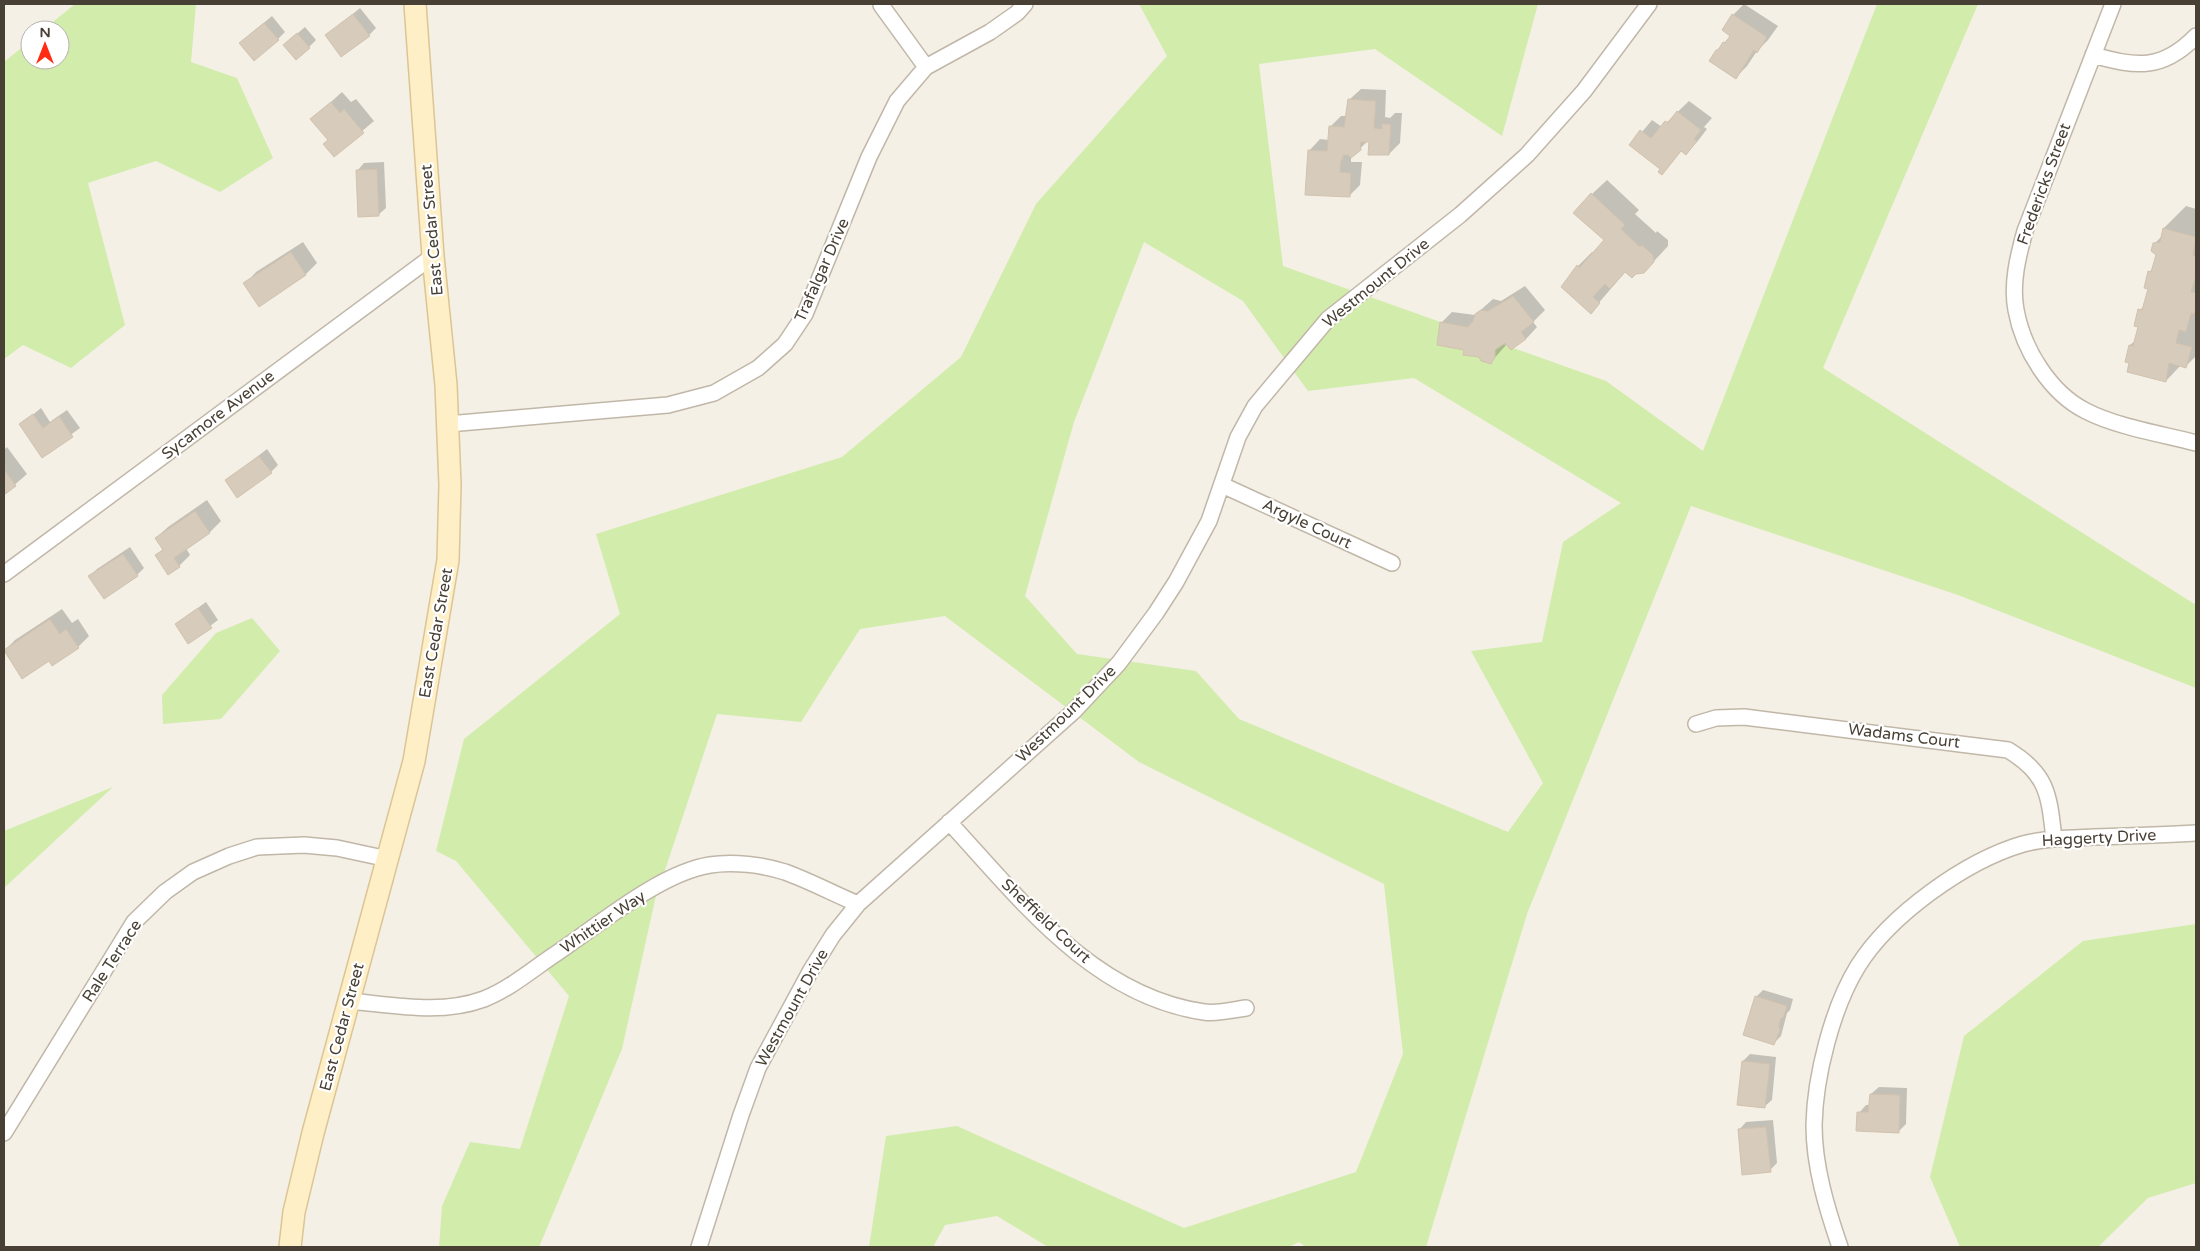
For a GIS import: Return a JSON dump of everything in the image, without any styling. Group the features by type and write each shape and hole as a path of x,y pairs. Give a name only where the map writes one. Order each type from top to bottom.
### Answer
{"main road":[{"name":"East Cedar Street","path":"290,1247 294,1212 414,761 448,560 448,424 433,256 416,4"}],"street":[{"name":"Trafalgar Drive","path":"448,424 668,405 714,393 758,368 785,344 805,314 869,157 897,101 926,67 990,32 1017,13 1025,4"},
{"name":"Westmount Drive","path":"699,1247 758,1068 811,970 833,935 858,904 1072,712 1119,663 1176,582 1209,521 1238,437 1255,406 1328,318 1460,215 1527,155 1584,90 1649,4"},
{"name":"Fredericks Street","path":"2113,4 2024,231 2017,256 2016,309 2024,336 2035,360 2061,393 2085,411 2108,420 2196,443"},
{"path":"881,5 926,67"},
{"path":"2093,55 2124,63 2153,62 2172,56 2196,36"},
{"name":"Sycamore Avenue","path":"4,574 433,256"},
{"name":"Argyle Court","path":"1222,485 1392,563"},
{"name":"Wadams Court","path":"1696,724 1716,718 1744,717 2008,750 2025,761 2041,780 2049,802 2054,839"},
{"name":"Sheffield Court","path":"949,822 1032,912 1097,968 1130,988 1163,1003 1206,1013 1246,1008"},
{"name":"Haggerty Drive","path":"1840,1247 1820,1174 1814,1126 1820,1077 1828,1037 1840,1003 1858,966 1888,930 1918,902 1954,877 1989,856 2024,844 2054,839 2196,833"},
{"name":"Rale Terrace","path":"4,1133 134,922 165,892 193,872 229,856 257,847 304,845 337,848 388,859"},
{"name":"Whittier Way","path":"349,1001 431,1008 458,1006 485,999 514,982 644,894 679,874 711,864 745,864 784,872 858,904"}],"green space":[{"path":"75,4 196,4 191,62 237,78 273,158 220,192 156,161 88,183 125,325 71,368 23,345 4,359 4,62 20,49 20,70 70,70 70,20 55,20"},
{"path":"1139,4 1538,4 1502,136 1375,49 1259,64 1283,266 1606,381 1703,451 1877,4 1978,4 1823,368 2196,605 2196,688 1958,595 1691,506 1527,914 1426,1247 1306,1247 1299,1242 1289,1247 1048,1247 997,1216 945,1225 933,1247 869,1247 886,1136 957,1126 1184,1228 1356,1172 1403,1054 1384,884 1139,762 945,616 860,629 801,722 717,714 655,900 622,1049 539,1247 439,1247 442,1206 470,1142 520,1149 569,996 456,861 436,851 464,739 620,614 596,534 842,457 961,357 1036,204 1167,56","holes":["1144,242 1243,301 1308,391 1414,378 1621,503 1563,542 1542,642 1471,651 1543,783 1508,832 1239,719 1196,671 1077,654 1025,596 1074,422"]},
{"path":"252,618 280,651 221,719 163,724 162,695 216,633"},
{"path":"113,787 4,888 4,831"},
{"path":"2196,924 2196,1183 2148,1198 2098,1247 1960,1247 1930,1177 1964,1036 2083,941"}],"building":[{"path":"353,14 370,36 341,57 325,35"},
{"path":"1732,14 1767,37 1757,53 1754,50 1736,79 1709,61 1716,50 1730,36 1722,30"},
{"path":"264,23 279,40 254,61 239,43"},
{"path":"297,33 310,48 296,60 283,45"},
{"path":"1348,99 1376,101 1374,128 1382,129 1382,124 1391,124 1389,155 1368,155 1369,142 1360,142 1361,150 1351,158 1348,155 1343,155 1341,160 1340,172 1351,173 1350,197 1305,195 1308,150 1327,151 1329,126 1344,127"},
{"path":"331,102 340,113 344,109 364,133 334,157 323,144 328,140 310,119"},
{"path":"1677,111 1701,130 1694,139 1697,141 1686,155 1681,151 1662,175 1658,172 1660,169 1629,145 1640,130 1651,138 1665,121 1668,123"},
{"path":"377,169 379,216 358,217 356,170"},
{"path":"1591,193 1625,225 1621,229 1640,247 1642,245 1653,255 1654,262 1644,273 1636,274 1632,278 1625,272 1610,289 1605,284 1593,297 1600,303 1591,314 1561,287 1577,265 1579,268 1604,240 1573,213"},
{"path":"2163,228 2196,237 2193,255 2196,256 2196,276 2191,292 2196,293 2196,308 2194,314 2191,313 2186,332 2179,330 2176,343 2192,347 2186,368 2169,363 2166,382 2127,372 2129,363 2125,362 2129,345 2133,346 2138,327 2134,326 2138,309 2142,310 2148,289 2144,288 2148,271 2151,272 2156,255 2151,251 2153,243 2160,242"},
{"path":"291,252 306,275 259,307 243,283"},
{"path":"1513,296 1534,322 1521,332 1526,339 1511,350 1505,343 1495,350 1495,357 1491,364 1481,361 1479,357 1463,355 1464,350 1437,345 1440,322 1468,327 1473,321 1475,314 1481,310 1488,311"},
{"path":"33,414 43,428 59,416 73,437 42,458 19,424"},
{"path":"259,456 272,473 237,498 225,480"},
{"path":"4,469 16,486 4,495"},
{"path":"195,511 210,533 174,558 180,567 168,575 155,555 163,550 155,538"},
{"path":"123,554 138,576 104,599 88,576"},
{"path":"198,608 212,628 188,644 175,624"},
{"path":"50,619 60,634 66,629 79,648 52,666 49,661 22,679 4,650"},
{"path":"1755,996 1787,1006 1783,1018 1781,1018 1780,1030 1774,1045 1743,1035"},
{"path":"1742,1061 1770,1064 1765,1108 1737,1105"},
{"path":"1870,1094 1900,1095 1899,1133 1856,1131 1857,1112 1868,1112"},
{"path":"1766,1127 1771,1172 1742,1175 1738,1129"}]}
